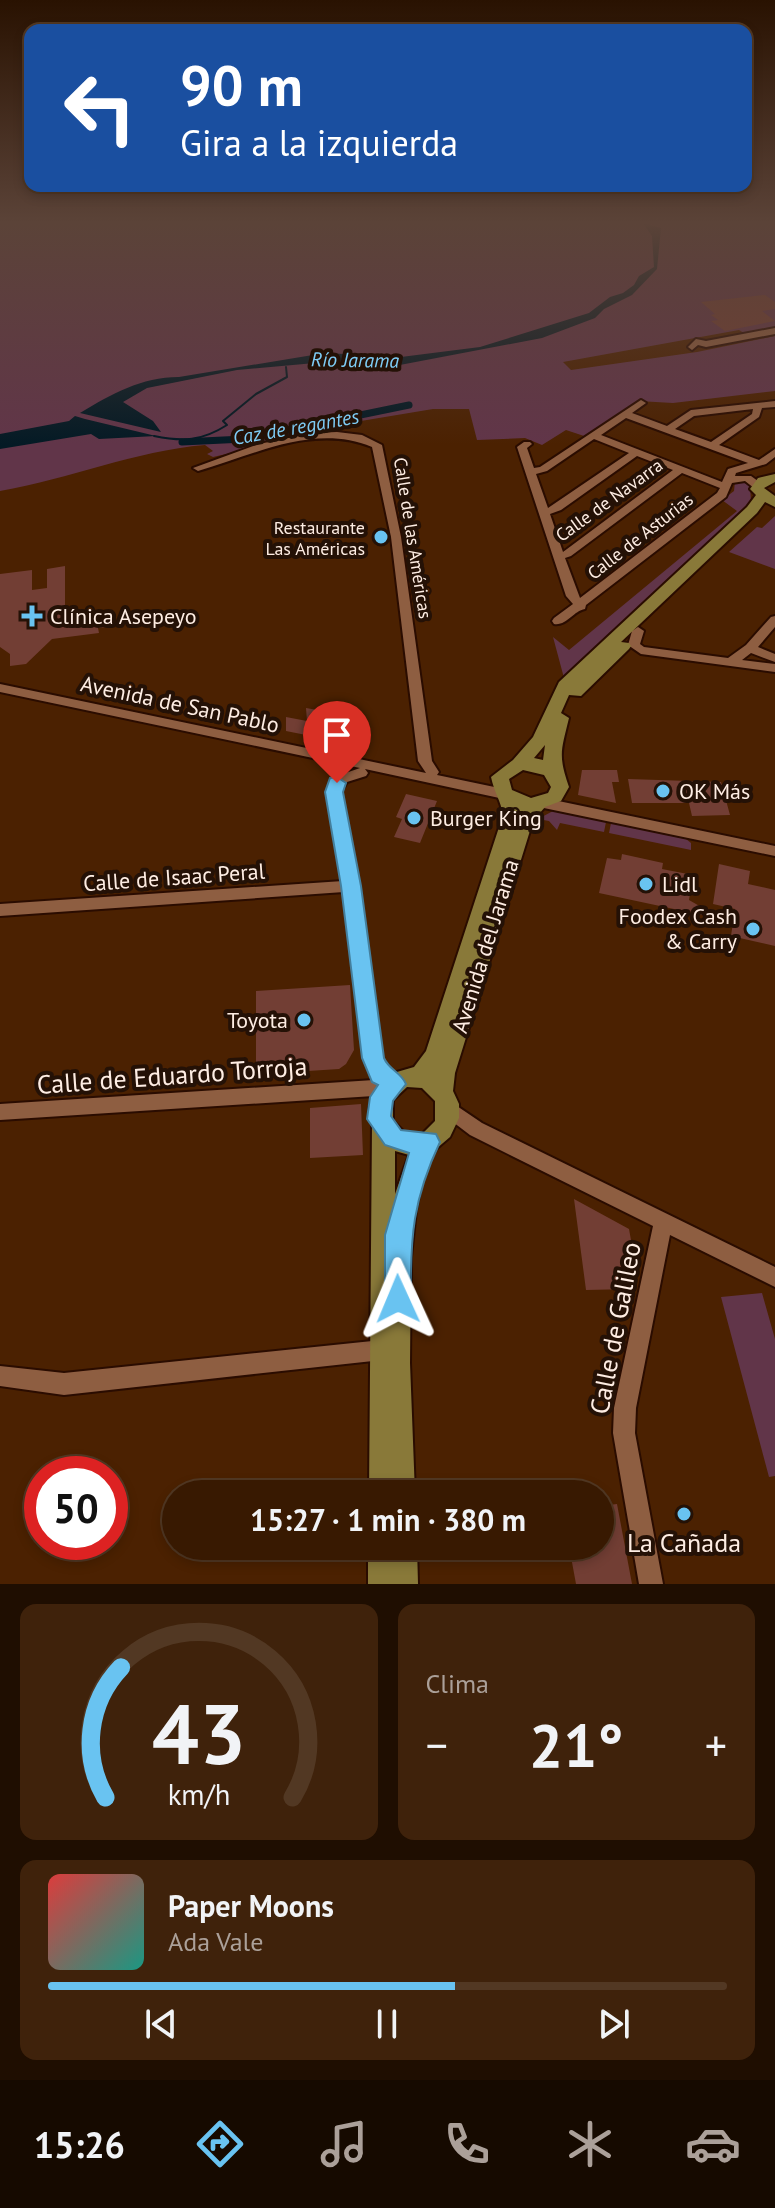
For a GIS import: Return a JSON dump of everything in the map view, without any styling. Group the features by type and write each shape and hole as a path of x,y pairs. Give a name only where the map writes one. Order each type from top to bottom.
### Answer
{"main road":[{"path":"557,780 551,755 555,732 573,695 760,514 768,492"},
{"path":"540,804 505,790 519,764 540,740 565,686 768,492"},
{"path":"519,764 538,764 557,780"},
{"name":"Avenida del Jarama","path":"401,1480 398,1235 414,1167 441,1118 444,1073 525,818 540,804 555,797 557,780"},
{"name":"Avenida del Jarama","path":"381,1118 400,1084 431,1065 437,1051 512,815 505,790"},
{"path":"381,1118 406,1143 441,1118 400,1084"},
{"path":"381,1118 383,1480"},
{"path":"383,1560 383,1584"},
{"path":"402,1560 403,1584"}],"street":[{"path":"678,349 702,349 707,348 706,344 775,331"},
{"path":"529,472 543,469 641,403"},
{"path":"668,430 691,413 775,404"},
{"path":"713,445 756,415 758,406"},
{"path":"625,414 758,463"},
{"path":"593,435 680,470 747,478 768,492"},
{"name":"Calle de las Américas","path":"198,468 252,450 316,436 357,436 377,445 396,537 425,761 432,772"},
{"path":"527,444 522,447 529,472 572,596 581,606"},
{"path":"732,476 775,452"},
{"path":"543,513 557,508 635,453"},
{"name":"Calle de Navarra","path":"558,557 567,554 680,470"},
{"path":"732,476 746,475 768,492"},
{"name":"Calle de Asturias","path":"558,621 722,495 732,476"},
{"path":"729,663 750,648 775,620"},
{"path":"638,631 634,645 641,650 775,668"},
{"path":"750,648 775,658"},
{"path":"748,665 750,648"},
{"name":"Avenida de San Pablo","path":"0,688 445,783 505,790"},
{"path":"361,773 342,779 334,792 351,886 373,1058 380,1075 400,1084"},
{"path":"557,780 574,802 595,814"},
{"path":"540,804 775,851"},
{"name":"Calle de Isaac Peral","path":"0,910 351,886"},
{"path":"347,1089 358,1083 373,1058"},
{"name":"Calle de Eduardo Torroja","path":"0,1112 400,1084"},
{"path":"347,1089 358,1092 381,1118"},
{"path":"441,1118 476,1129 775,1276"},
{"name":"Calle de Galileo","path":"651,1584 624,1433 625,1408 663,1223"},
{"path":"0,1376 64,1384 382,1350"}],"shaded area":[{"path":"0,297 775,297 775,328 744,333 739,330 563,362 571,370 697,352 775,336 775,391 673,403 638,401 584,436 566,430 542,445 525,438 477,440 469,409 433,409 313,429 314,434 213,457 207,454 213,451 205,445 179,448 0,491"},
{"path":"744,480 750,484 751,502 564,678 553,637 569,650 737,511 722,500 734,491 735,481"},
{"path":"775,516 775,569 729,552 757,527 762,528"},
{"path":"553,811 606,822 604,832 560,823 557,830 549,821 538,819"},
{"path":"611,823 686,839 691,843 691,850 609,833"},
{"path":"762,1293 775,1339 775,1476 769,1477 721,1297"}],"water":[{"name":"Río Jarama","path":"610,297 628,297 604,309 595,318 542,338 384,368 337,361 237,370 147,388 123,402 153,421 161,432 80,413 115,393 152,380 325,353 401,357 480,347 589,313"},
{"path":"75,416 156,436 99,439 91,434 0,449 0,434 69,421"}],"building":[{"path":"768,297 775,302 775,309 762,311 775,321 725,331 711,321 718,320 701,302"},
{"name":"Clínica Asepeyo","path":"65,566 65,623 98,621 107,627 98,628 99,633 52,639 26,664 10,666 10,654 0,647 0,574 32,570 32,590 47,588 47,569"},
{"path":"306,708 323,711 321,738 286,731 286,717 307,721"},
{"path":"582,770 617,770 619,782 612,782 616,803 578,795"},
{"name":"OK Más","path":"628,779 721,782 730,815 692,816 689,803 632,803"},
{"name":"Burger King","path":"406,794 437,801 420,843 394,837 402,819 396,817"},
{"name":"Lidl","path":"622,854 663,863 662,869 693,875 689,900 703,908 702,915 599,893 607,858 621,860"},
{"path":"719,864 750,871 748,884 775,890 775,946 731,936 735,909 713,904"},
{"name":"Toyota","path":"350,985 354,1050 346,1064 339,1069 308,1071 308,1061 256,1064 256,991"},
{"path":"361,1104 363,1155 310,1158 310,1108"},
{"path":"574,1199 629,1229 636,1268 631,1289 586,1290"},
{"path":"614,1504 617,1504 632,1584 576,1584 572,1560 614,1560"}],"waterway":[{"path":"154,436 192,439 218,430 227,425 223,421 256,394 287,377 286,367"},
{"name":"Caz de regantes","path":"182,442 244,439 409,405"}],"place":[{"name":"Restaurante Las Américas","path":"381,537"},
{"name":"Clínica Asepeyo","path":"32,616"},
{"name":"OK Más","path":"663,791"},
{"name":"Burger King","path":"414,818"},
{"name":"Lidl","path":"646,884"},
{"name":"Foodex Cash & Carry","path":"753,929"},
{"name":"Toyota","path":"304,1020"},
{"name":"La Cañada","path":"684,1514"}],"route":[{"path":"337,783 334,792 351,886 373,1058 380,1075 395,1084 382,1097 378,1108 379,1119 393,1138 406,1143 428,1142 414,1167 398,1235 398,1299"}]}
